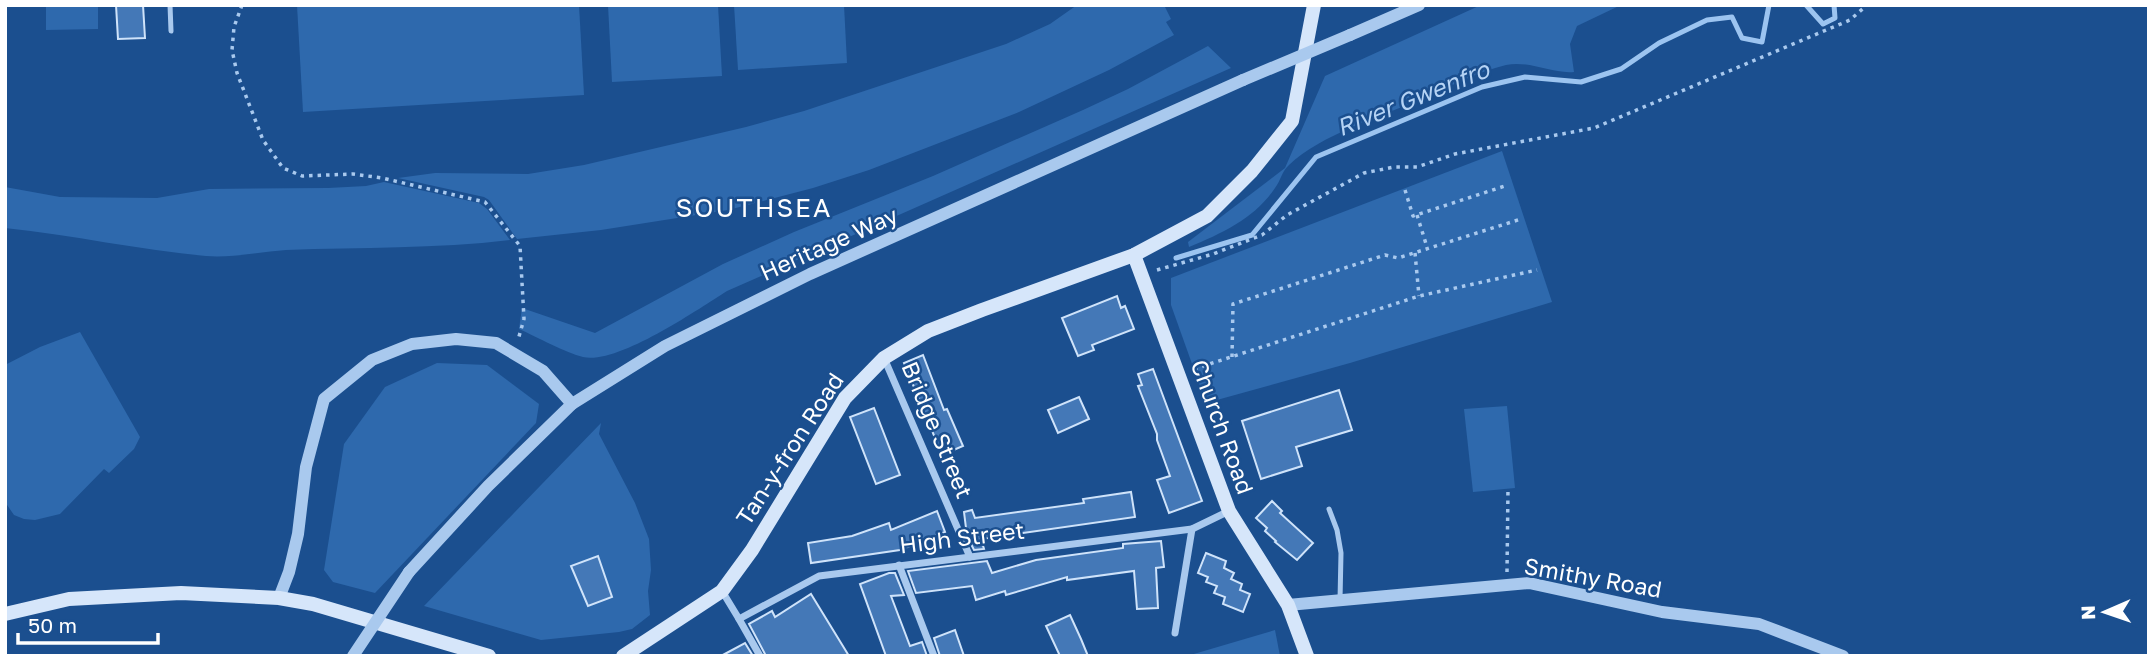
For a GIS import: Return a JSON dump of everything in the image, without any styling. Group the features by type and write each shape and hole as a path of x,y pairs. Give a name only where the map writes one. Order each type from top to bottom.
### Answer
{"main road":[{"name":"Tan-y-fron Road","path":"623,656 722,591 752,550 845,398 884,358 928,331 1134,255 1207,216 1252,171 1292,121 1314,5"},
{"name":"Church Road","path":"1134,255 1229,511 1288,605 1307,656"},
{"path":"5,614 83,598 181,593 279,598 313,604 489,656"}],"street":[{"name":"Heritage Way","path":"353,656 410,572 488,486 572,404 665,346 810,274 1243,80 1419,5"},
{"path":"279,598 289,572 298,534 306,467 324,399 372,360 412,344 456,339 496,343 543,371 572,404"},
{"name":"Bridge Street","path":"884,358 970,557"},
{"name":"High Street","path":"739,619 819,576 1192,529 1229,511"},
{"path":"1175,633 1192,529"},
{"path":"899,565 934,656"},
{"name":"Smithy Road","path":"1288,605 1529,583 1662,612 1759,624 1843,656"},
{"path":"722,591 760,656"}],"lane":[{"path":"170,5 172,31"},
{"path":"1329,509 1341,553 1340,600"}],"path":[{"path":"242,5 234,27 232,50 237,73 263,140 284,168 302,176 354,174 382,178 485,202 520,246 524,319 514,352"},
{"path":"1142,274 1213,254 1262,236 1287,215 1364,173 1394,167 1417,167 1455,154 1594,128 1850,20 1867,5"},
{"path":"1405,190 1413,216 1508,185"},
{"path":"1417,215 1427,247"},
{"path":"1232,356 1233,304 1385,255 1398,258 1521,219"},
{"path":"1415,253 1419,296"},
{"path":"1187,371 1419,296 1536,270"},
{"path":"1507,585 1508,488"}],"shaded area":[{"path":"46,5 98,5 98,29 46,30"},
{"path":"297,5 579,5 584,95 303,112"},
{"path":"608,5 718,5 722,76 612,82"},
{"path":"734,5 844,5 847,63 738,70"},
{"path":"1077,5 1164,5 1171,19 1166,22 1174,35 1109,70 1019,112 869,170 728,210 601,230 517,239 484,197 398,178 435,173 528,174 584,165 746,127 804,111 1006,44 1050,24"},
{"path":"1481,5 1621,5 1577,26 1570,44 1574,72 1523,64 1506,65 1334,135 1289,165 1267,199 1248,216 1226,230 1189,247 1188,242 1285,168 1325,76"},
{"path":"1208,46 1231,68 727,291 636,345 616,353 583,357 519,329 522,308 595,333 723,264 1083,110"},
{"path":"1502,151 1552,302 1206,403 1171,305 1171,278"},
{"path":"384,182 479,203 487,209 510,240 426,246 286,250 216,256 5,228 5,187 60,197 157,198 209,189 328,188"},
{"path":"80,332 140,437 134,449 109,473 104,469 60,514 35,520 24,519 14,515 5,502 5,365 40,347"},
{"path":"437,363 487,365 539,404 536,423 375,593 333,582 324,570 344,444 385,387"},
{"path":"1507,406 1515,488 1473,492 1464,409"},
{"path":"601,423 599,434 635,503 649,539 650,615 632,629 619,632 541,640 424,606"},
{"path":"1275,630 1280,656 1187,656"}],"building":[{"path":"116,5 143,5 145,38 118,39"},
{"path":"1117,296 1121,308 1125,306 1134,329 1092,345 1094,350 1078,356 1062,318"},
{"path":"923,355 944,410 947,409 963,446 942,455 904,363"},
{"path":"1153,369 1202,501 1169,513 1157,480 1170,476 1138,386 1142,385 1138,374"},
{"path":"1339,390 1352,430 1296,447 1302,466 1261,479 1242,421"},
{"path":"1079,397 1089,419 1058,433 1048,410"},
{"path":"874,408 900,475 876,484 850,417"},
{"path":"1131,492 1135,517 981,539 984,549 974,550 967,536 964,512 972,510 975,518 1084,503 1083,499"},
{"path":"1272,501 1282,511 1280,513 1313,543 1297,560 1275,542 1265,531 1267,528 1256,518"},
{"path":"937,511 945,532 900,550 811,563 808,543 852,536 889,523 891,530"},
{"path":"1161,541 1164,567 1156,568 1158,608 1137,609 1134,571 1067,580 1067,577 1006,595 1005,591 976,600 972,586 916,593 908,571 987,561 992,573 1036,560 1123,548 1123,544"},
{"path":"1206,553 1226,561 1224,568 1234,573 1231,579 1242,584 1240,590 1250,594 1243,612 1223,604 1225,597 1214,593 1217,586 1206,582 1208,577 1198,573"},
{"path":"598,556 612,597 588,606 571,566"},
{"path":"895,573 904,595 891,596 910,646 922,642 927,656 886,656 860,584"},
{"path":"811,594 849,656 766,656 749,624 772,611 775,617"},
{"path":"1070,615 1088,656 1060,656 1046,626"},
{"path":"955,630 964,656 940,656 934,638"},
{"path":"745,643 753,656 721,656"}],"waterway":[{"name":"River Gwenfro","path":"1176,258 1252,235 1316,157 1482,87 1525,77 1581,82 1621,69 1659,43 1707,20 1732,17 1742,38 1762,42 1769,5"},
{"name":"River Gwenfro","path":"1806,5 1823,24 1835,18 1834,5"}],"district":[{"name":"SOUTHSEA","path":"754,208"}]}
